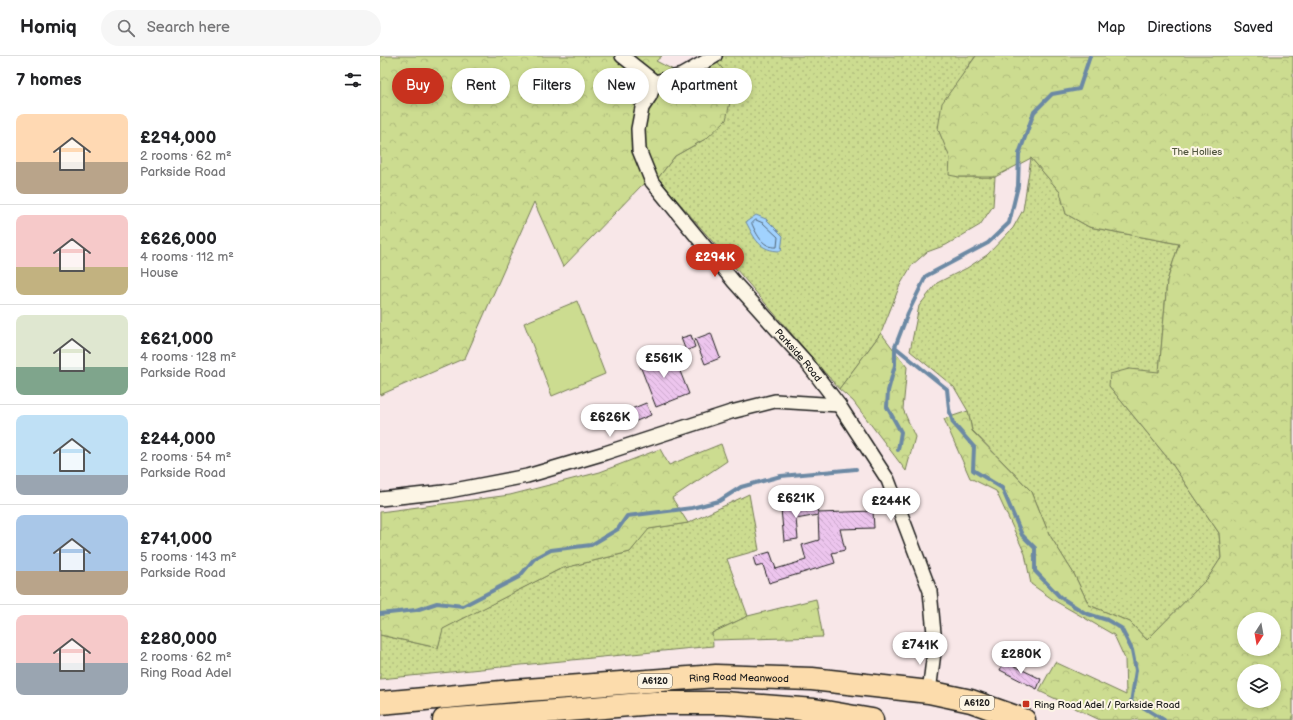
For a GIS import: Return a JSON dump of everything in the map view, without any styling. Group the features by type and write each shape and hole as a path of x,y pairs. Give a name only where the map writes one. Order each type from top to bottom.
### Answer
{"highway":[{"name":"Ring Road Meanwood","path":"380,703 513,691 716,676 812,679 930,692"},
{"name":"A6120","path":"930,692 971,701 1024,720"},
{"name":"A6120","path":"444,720 654,702 724,703 814,710 872,720"}],"street":[{"path":"622,56 655,82 682,75 715,56"},
{"name":"Parkside Road","path":"655,82 650,96 642,108 638,129 639,150 652,182 734,282 807,363 839,405 888,480 930,591 935,644 930,692"},
{"path":"380,499 444,492 527,476 605,453 731,412 775,401 839,405"}],"green space":[{"path":"380,56 662,56 656,61 670,68 657,68 657,104 730,104 726,120 707,138 675,156 658,178 641,186 563,267 534,202 465,358 380,395"},
{"path":"724,56 976,56 965,70 938,129 959,177 995,177 993,206 980,225 946,245 927,252 912,265 900,285 881,333 839,389 658,178 675,156 707,138 711,104 752,104 752,68 715,68 716,61"},
{"name":"The Hollies","path":"976,56 1293,56 1293,720 1100,720 1039,691 1055,662 1126,695 1125,659 1114,635 1055,601 1031,584 1025,554 996,491 970,478 944,419 968,411 972,431 1032,492 1049,534 1074,574 1089,605 1130,622 1147,640 1208,578 1221,558 1219,533 1170,461 1109,386 1110,374 1129,369 1159,372 1167,281 1179,244 1089,227 1066,214 1060,192 1031,158 995,177 959,177 949,175 950,158 938,129 942,103"},
{"path":"716,61 722,68 703,68"},
{"path":"1031,158 1060,192 1066,214 1089,227 1179,244 1167,281 1159,373 1129,369 1109,386 1170,461 1219,533 1221,558 1208,578 1147,640 1130,622 1089,605 1074,574 1049,534 1032,492 972,430 968,411 954,387 910,351 919,306 937,283 967,268 987,255 1013,228 1023,210"},
{"path":"577,301 605,374 552,396 524,323"},
{"path":"881,333 907,367 903,409 915,437 906,471 853,401 839,389"},
{"path":"721,444 727,461 672,498 688,523 649,529 630,552 560,569 443,629 438,648 380,635 380,512 510,495 600,472 660,449 669,465"},
{"path":"749,494 759,550 727,559 748,616 712,633 713,646 380,679 380,635 438,648 442,629 560,569 630,552 648,529 688,523"},
{"path":"816,599 823,637 713,640 712,633 748,616"}],"water":[{"path":"756,215 766,219 783,236 781,251 768,249 755,239 746,222"}],"building":[{"path":"711,333 720,358 705,364 695,339"},
{"path":"691,335 695,347 686,351 681,338"},
{"path":"672,351 689,394 656,407 639,363"},
{"path":"646,403 651,415 634,422 629,410"},
{"path":"816,502 818,515 796,519 798,539 784,541 781,509"},
{"path":"873,511 874,528 840,529 845,550 832,553 835,563 769,583 763,565 756,567 753,557 770,552 776,569 806,560 802,545 819,540 818,513"},
{"path":"1004,661 1041,679 1037,689 1000,670"}],"waterway":[{"path":"898,450 901,432 887,407 888,391 895,365 895,347 908,313 926,276 988,243 1009,223 1018,186 1019,154 1034,112 1052,94 1079,89 1090,56"},
{"path":"895,347 947,389 949,409 953,423 974,447 973,470 1002,488 1022,535 1035,548 1035,571 1060,597 1085,613 1107,620 1121,628 1132,650 1136,670 1131,703 1143,707 1164,720"},
{"path":"380,614 416,610 437,603 463,606 519,577 534,559 551,550 591,545 618,529 627,516 692,508 719,501 741,487 781,476 856,469"}],"place":[{"name":"Ring Road Adel / Parkside Road","path":"1026,704"}]}
